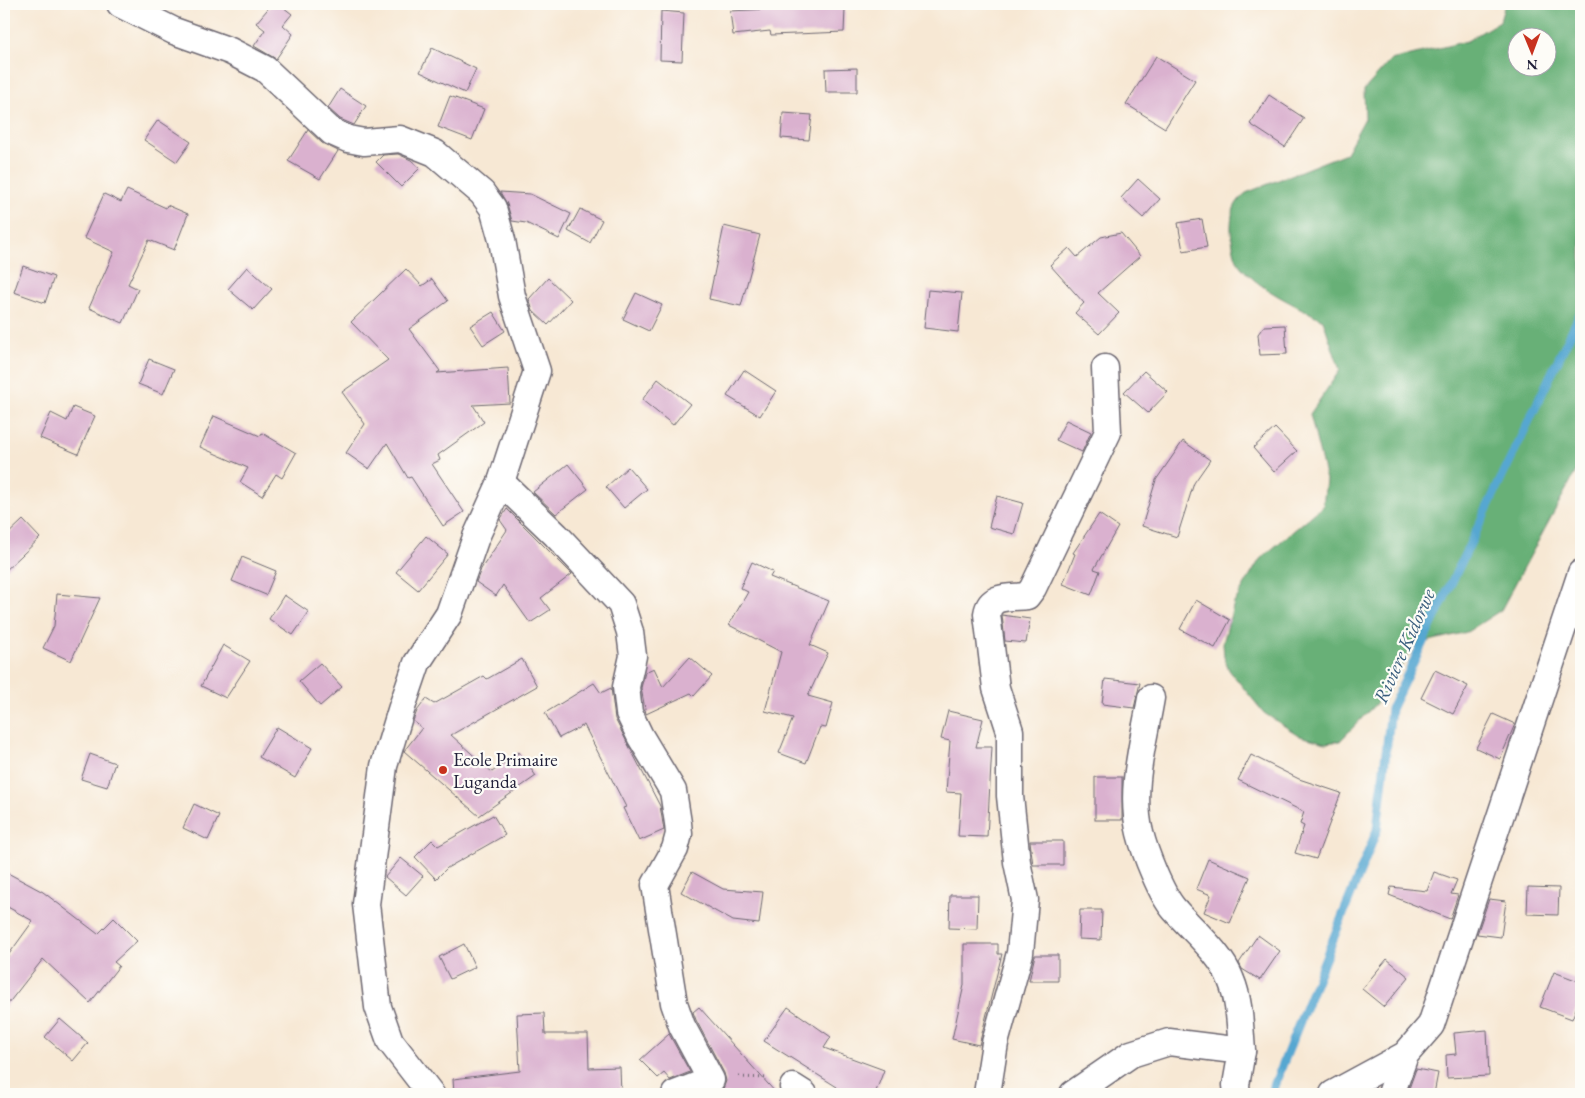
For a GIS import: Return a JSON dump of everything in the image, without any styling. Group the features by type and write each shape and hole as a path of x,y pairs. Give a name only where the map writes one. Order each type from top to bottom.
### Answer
{"street":[{"path":"120,4 174,31 230,51 265,69 332,132 356,141 400,139 435,153 482,193 493,208 502,240 512,296 537,371 501,482 476,537 448,614 416,663 384,766 366,904 378,1007 390,1041 431,1094"},
{"path":"987,1094 995,1044 1020,953 1025,900 1017,862 1010,796 1010,731 996,688 987,614 988,606 994,600 1027,596 1034,588 1108,432 1105,368"},
{"path":"501,482 556,535 621,604 630,632 633,656 626,687 629,713 673,790 678,823 679,834 675,848 655,886 674,1003 682,1026 711,1080 675,1094"},
{"path":"1333,1094 1405,1055 1431,1025 1581,573"},
{"path":"1151,698 1136,792 1140,832 1151,866 1172,908 1204,940 1231,979 1239,1013 1242,1051 1236,1085 1237,1094"},
{"path":"1073,1094 1131,1054 1168,1042 1242,1051"},
{"path":"1391,1094 1405,1055"}],"path":[{"path":"711,1080 743,1077 774,1078 799,1091"}],"green space":[{"path":"1505,4 1581,4 1581,462 1501,610 1467,632 1413,645 1387,692 1340,741 1326,743 1300,736 1264,713 1229,670 1224,657 1223,643 1234,603 1260,559 1323,506 1326,480 1310,414 1340,370 1323,320 1290,303 1258,283 1241,267 1233,244 1231,230 1232,214 1238,201 1246,193 1346,153 1365,118 1364,90 1391,60 1467,41 1500,21"}],"building":[{"path":"272,4 279,4 292,14 283,25 293,34 276,59 254,46 265,30 256,23"},
{"path":"769,4 792,4 792,6 806,7 832,5 832,8 845,9 844,32 771,35 770,31 733,35 730,11 769,9"},
{"path":"661,11 684,13 682,61 660,60"},
{"path":"432,48 476,69 465,93 420,72"},
{"path":"1156,56 1195,80 1165,128 1126,104"},
{"path":"857,68 857,92 826,92 825,69"},
{"path":"340,89 366,106 354,125 340,119 328,108"},
{"path":"1269,95 1304,118 1285,147 1250,124"},
{"path":"450,96 484,109 472,140 438,127"},
{"path":"783,113 812,115 809,140 781,138"},
{"path":"158,120 191,142 177,162 144,140"},
{"path":"308,130 322,143 338,151 320,179 288,161"},
{"path":"398,154 411,160 420,168 401,187 376,162 383,155"},
{"path":"1138,179 1160,199 1143,218 1121,198"},
{"path":"127,190 166,208 167,205 188,214 174,250 149,240 128,284 138,289 123,323 89,308 114,252 84,238 104,194 121,202"},
{"path":"500,192 530,194 571,214 559,239 526,223 512,221 507,204"},
{"path":"580,209 602,220 590,243 568,231"},
{"path":"1202,219 1207,247 1183,251 1178,223"},
{"path":"724,226 760,235 741,306 709,299"},
{"path":"1121,233 1140,256 1098,293 1119,313 1099,334 1075,313 1084,303 1050,265 1069,248 1077,257 1101,237"},
{"path":"23,266 54,277 45,303 14,292"},
{"path":"247,267 272,289 253,310 228,289"},
{"path":"406,269 422,286 432,279 448,301 409,329 440,371 437,373 508,368 510,403 473,405 484,422 438,455 440,460 432,464 464,512 443,526 411,477 408,478 387,443 369,469 346,453 365,424 342,392 388,360 351,322"},
{"path":"548,278 571,300 548,325 533,311 529,299"},
{"path":"928,290 962,293 958,332 924,328"},
{"path":"636,293 662,305 649,331 623,319"},
{"path":"493,312 505,331 483,345 470,326"},
{"path":"1285,325 1287,354 1260,355 1258,334 1264,326"},
{"path":"149,359 174,369 163,394 138,384"},
{"path":"744,370 776,391 760,416 727,396"},
{"path":"1144,371 1168,392 1148,413 1124,392"},
{"path":"658,379 690,404 673,425 642,400"},
{"path":"73,407 95,416 78,454 40,438 51,413 67,421"},
{"path":"214,416 260,436 262,433 296,453 282,478 276,474 262,496 240,482 248,468 200,447"},
{"path":"1066,420 1091,432 1082,452 1056,440"},
{"path":"1275,428 1297,451 1274,472 1253,448"},
{"path":"1183,441 1210,460 1194,483 1177,537 1142,526 1156,480"},
{"path":"568,464 588,489 556,514 533,492"},
{"path":"628,467 647,489 624,508 606,487"},
{"path":"997,496 1023,503 1014,534 989,527"},
{"path":"507,509 572,574 541,598 550,610 530,623 503,585 496,596 476,582 481,569 507,530 500,520"},
{"path":"1099,514 1118,527 1094,569 1100,571 1091,595 1063,584 1075,554 1073,553"},
{"path":"23,520 40,538 4,572 4,538"},
{"path":"426,536 448,554 418,590 396,572"},
{"path":"242,557 276,571 266,595 232,581"},
{"path":"752,562 773,572 770,577 829,601 810,645 828,653 808,696 833,703 826,728 820,727 806,763 779,753 793,718 765,711 781,652 729,625 748,592 740,588"},
{"path":"57,594 100,598 71,661 43,648 54,626"},
{"path":"284,595 309,612 293,635 269,619"},
{"path":"1196,600 1230,620 1215,648 1180,629"},
{"path":"1002,615 1030,619 1026,643 1005,641"},
{"path":"223,645 250,661 226,698 201,686"},
{"path":"690,657 712,676 694,696 691,693 646,714 641,688 645,672 654,668 663,687"},
{"path":"522,659 537,686 451,735 492,772 519,752 536,776 479,816 404,751 422,728 413,721 417,711 426,699 434,704 484,676 487,679"},
{"path":"320,663 342,687 320,706 299,681"},
{"path":"1435,670 1468,686 1453,714 1421,698"},
{"path":"1105,679 1140,683 1134,708 1102,704"},
{"path":"594,683 601,693 611,688 615,719 660,806 664,830 639,841 623,808 626,807 584,725 559,738 545,713"},
{"path":"948,711 983,719 976,747 992,747 987,837 958,836 961,793 946,792 950,741 941,739"},
{"path":"1493,714 1515,724 1500,759 1476,748"},
{"path":"277,727 312,748 295,778 259,757"},
{"path":"90,754 115,763 107,787 81,779"},
{"path":"1251,755 1299,779 1341,793 1316,859 1295,853 1304,826 1300,824 1304,812 1238,780"},
{"path":"1095,777 1122,777 1122,820 1095,820"},
{"path":"194,804 219,816 208,840 183,828"},
{"path":"493,815 505,835 447,868 436,879 415,857 432,840 438,846"},
{"path":"1030,841 1063,841 1063,865 1033,865"},
{"path":"401,858 423,876 406,895 385,877"},
{"path":"1208,859 1250,877 1230,923 1204,912 1211,895 1196,889"},
{"path":"4,871 43,892 98,934 114,918 137,941 114,962 119,966 90,1003 43,959 4,1009 4,961 33,921 4,905"},
{"path":"692,872 723,889 763,892 759,924 733,921 681,892"},
{"path":"1434,872 1457,880 1451,894 1458,895 1450,919 1389,895 1391,887 1427,891"},
{"path":"1528,887 1559,888 1558,915 1527,914"},
{"path":"950,895 978,895 977,929 949,928"},
{"path":"1489,899 1506,901 1501,937 1477,934"},
{"path":"1080,910 1102,910 1101,940 1079,939"},
{"path":"1258,935 1280,951 1260,980 1242,969 1239,963"},
{"path":"464,944 475,967 450,979 439,957"},
{"path":"964,944 998,944 998,954 1002,954 979,1045 952,1039 964,985"},
{"path":"1035,955 1058,955 1058,981 1029,981"},
{"path":"1387,959 1409,977 1384,1007 1362,989"},
{"path":"1554,972 1581,982 1581,996 1572,1019 1540,1007"},
{"path":"699,1007 777,1094 716,1094 723,1089 726,1081 724,1073 693,1012"},
{"path":"788,1007 831,1037 824,1048 884,1070 875,1094 834,1094 837,1087 764,1041"},
{"path":"544,1013 545,1034 588,1034 589,1068 620,1067 621,1094 454,1094 453,1079 520,1071 517,1014"},
{"path":"60,1019 88,1043 73,1061 45,1037"},
{"path":"1487,1030 1489,1076 1447,1078 1446,1055 1456,1054 1454,1033"},
{"path":"669,1034 690,1072 670,1080 664,1073 658,1078 640,1060"},
{"path":"1416,1069 1438,1073 1434,1094 1407,1094"}],"waterway":[{"name":"Riviere Kidorwe","path":"1273,1094 1274,1086 1377,830 1391,709 1581,312"}],"place":[{"name":"Ecole Primaire Luganda","path":"443,770"}]}
